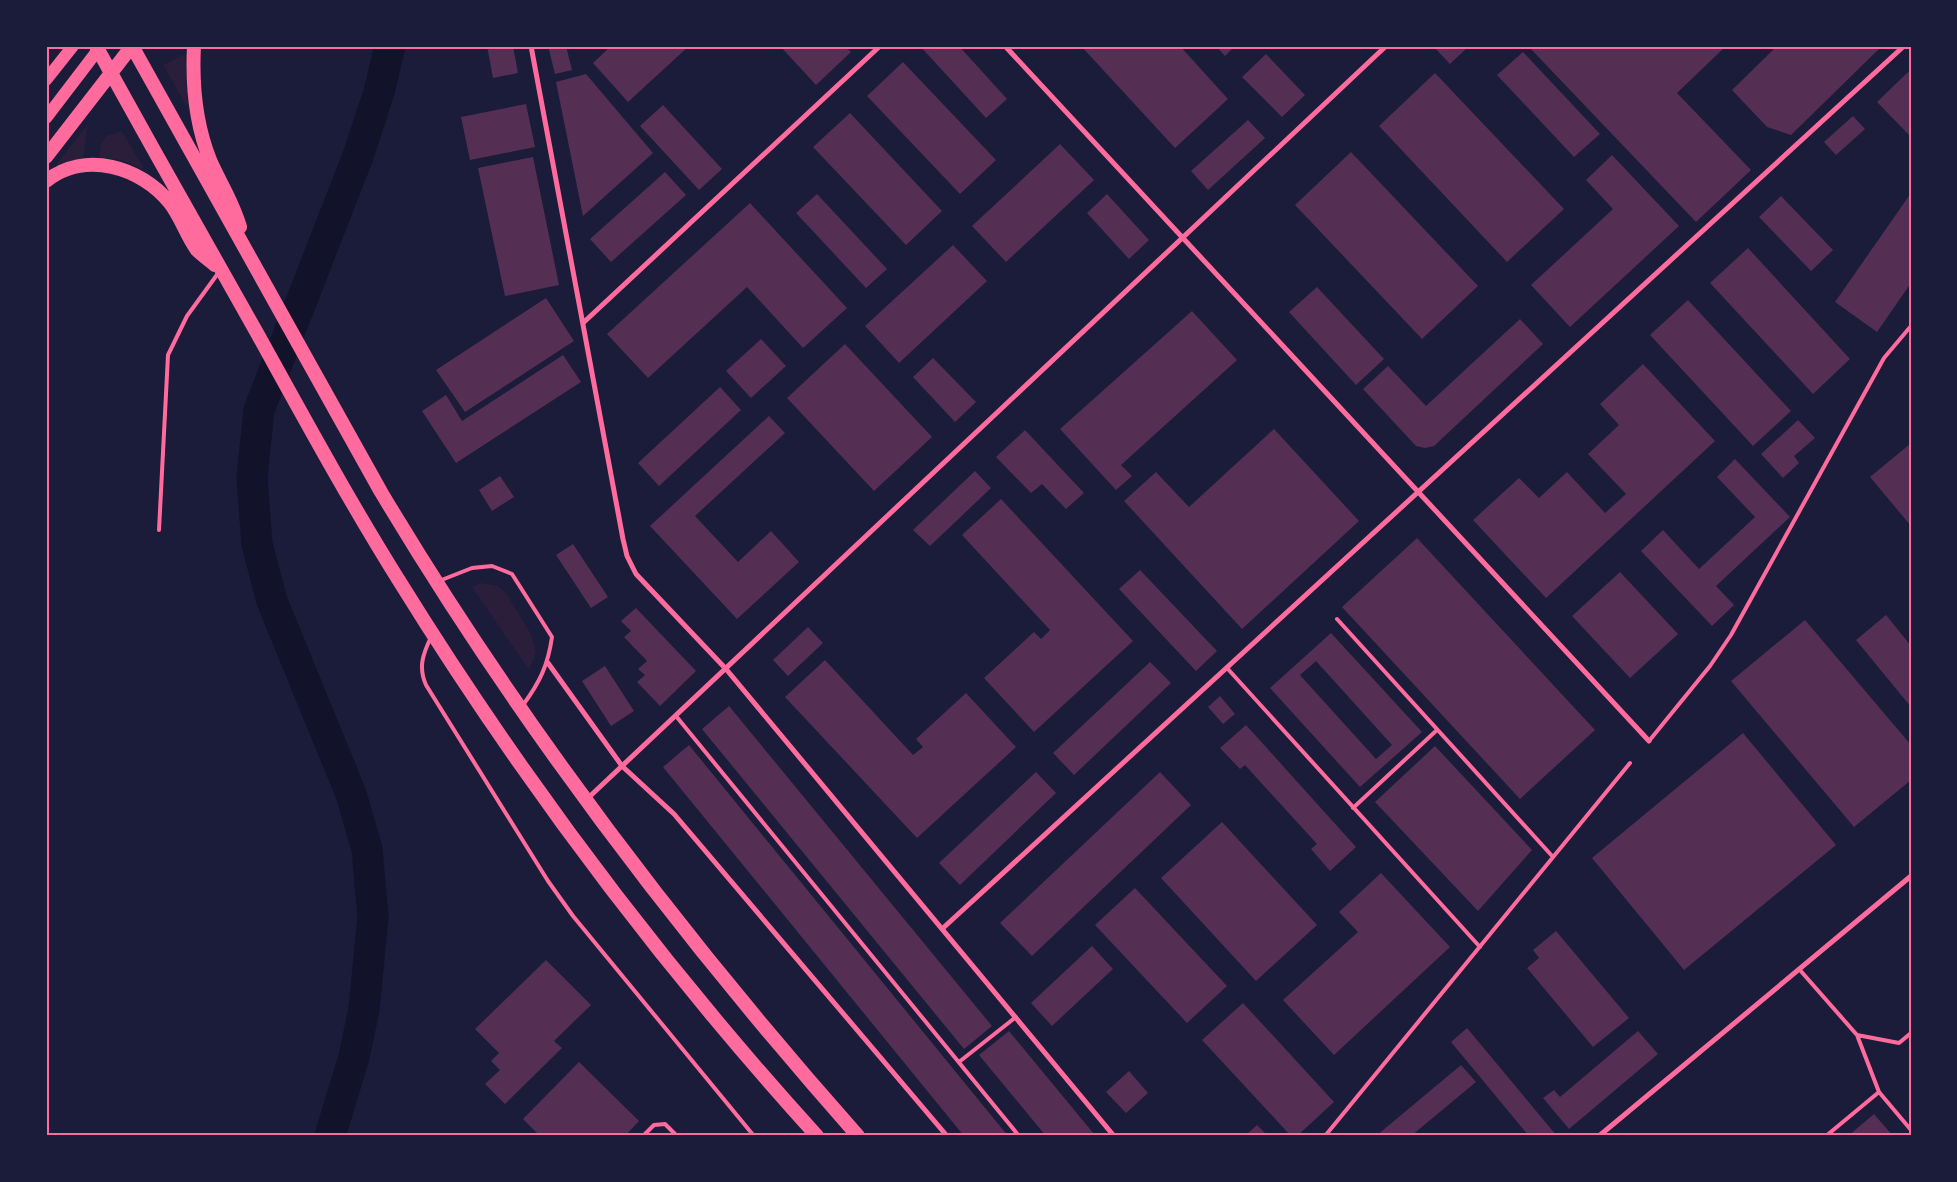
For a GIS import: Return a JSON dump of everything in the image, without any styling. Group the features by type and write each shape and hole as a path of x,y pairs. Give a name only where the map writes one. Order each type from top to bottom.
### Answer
{"highway":[{"path":"96,46 336,475 432,634 540,792 630,912 749,1059 817,1136"},
{"path":"46,157 132,46 382,492 437,582 520,709 585,801 701,952 779,1047 858,1136"},
{"path":"194,46 194,76 200,127 210,159 234,207 246,249"},
{"path":"46,181 72,168 95,164 117,168 140,178 163,195 172,205 198,250 221,270"}],"main road":[{"path":"46,80 73,46"},
{"path":"46,118 101,46"}],"street":[{"path":"531,46 627,556 636,574 726,669 1114,1136"},
{"path":"583,324 880,46"},
{"path":"1005,46 1649,740"},
{"path":"585,801 1386,46"},
{"path":"942,929 1904,46"},
{"path":"548,663 622,766 674,814 947,1136"},
{"path":"1599,1136 1911,876"}],"lane":[{"path":"159,530 168,355 187,316 221,270"},
{"path":"1649,740 1710,666 1731,635 1884,358 1911,326"},
{"path":"437,582 479,568 492,566 512,574 552,637 548,663 534,690 520,709"},
{"path":"1337,619 1553,858"},
{"path":"432,634 421,661 421,670 426,686 548,881 573,916 754,1136"},
{"path":"1227,668 1480,947"},
{"path":"676,716 1019,1136"},
{"path":"1353,808 1438,730"},
{"path":"1325,1136 1630,763"},
{"path":"1799,969 1857,1035 1879,1092 1911,1130"},
{"path":"959,1062 1016,1017"},
{"path":"1857,1035 1899,1043 1911,1033"},
{"path":"1826,1136 1879,1092"},
{"path":"643,1136 654,1125 665,1124 677,1136"}],"shaded area":[{"path":"185,54 188,104 186,105 163,65"},
{"path":"88,124 83,158 56,165"},
{"path":"122,131 143,167 142,169 121,160 99,157 101,144 106,136"},
{"path":"481,583 498,586 506,593 531,634 536,653 529,670 472,587"}],"building":[{"path":"487,46 513,46 518,73 493,78"},
{"path":"548,46 566,46 572,70 555,74"},
{"path":"611,46 689,46 628,102 593,63"},
{"path":"780,46 845,46 851,52 816,85"},
{"path":"920,46 959,46 1007,99 986,118"},
{"path":"1081,46 1180,46 1228,99 1175,148"},
{"path":"1216,46 1235,46 1225,56"},
{"path":"1435,46 1469,46 1450,64"},
{"path":"1528,46 1726,46 1677,93 1751,170 1696,222"},
{"path":"1777,46 1882,46 1791,135 1767,127 1732,90"},
{"path":"1523,52 1600,134 1574,157 1497,75"},
{"path":"1266,54 1305,95 1282,117 1242,77"},
{"path":"903,62 996,160 960,194 867,96"},
{"path":"1908,72 1911,75 1911,137 1877,102"},
{"path":"1435,73 1564,209 1507,262 1379,126"},
{"path":"586,74 653,153 583,216 556,82"},
{"path":"526,104 535,147 470,160 461,117"},
{"path":"663,105 722,169 699,190 640,126"},
{"path":"850,113 942,211 906,245 813,147"},
{"path":"1853,116 1865,129 1836,155 1824,142"},
{"path":"1248,120 1265,138 1208,190 1191,171"},
{"path":"1060,144 1094,180 1006,262 972,226"},
{"path":"1351,152 1478,286 1422,339 1295,205"},
{"path":"1612,155 1679,226 1570,327 1531,285 1613,209 1586,180"},
{"path":"533,157 559,285 505,296 478,168"},
{"path":"665,172 686,195 611,262 590,239"},
{"path":"1911,193 1911,283 1877,332 1835,302"},
{"path":"817,194 887,269 866,288 796,213"},
{"path":"1107,194 1149,240 1129,259 1087,213"},
{"path":"1781,196 1833,250 1811,271 1759,217"},
{"path":"750,203 847,308 803,348 747,287 648,378 607,334"},
{"path":"953,245 987,281 899,363 865,326"},
{"path":"1748,248 1850,359 1813,394 1710,283"},
{"path":"1317,287 1384,359 1356,385 1289,312"},
{"path":"546,298 574,341 465,412 436,370"},
{"path":"1688,300 1791,411 1753,446 1650,335"},
{"path":"1192,311 1237,360 1121,465 1132,476 1116,490 1060,429"},
{"path":"1520,319 1543,344 1434,446 1425,448 1416,446 1363,389 1388,366 1426,406"},
{"path":"761,339 786,366 751,398 726,371"},
{"path":"845,344 932,437 874,491 787,398"},
{"path":"563,355 581,382 456,463 422,411 446,395 462,421"},
{"path":"933,358 976,402 955,422 913,377"},
{"path":"1643,364 1715,441 1546,598 1473,520 1519,478 1539,498 1567,472 1605,513 1626,494 1588,454 1619,425 1600,404"},
{"path":"720,387 741,410 659,486 638,463"},
{"path":"769,416 785,433 695,516 738,562 771,531 799,562 737,619 650,526"},
{"path":"1798,420 1815,438 1794,456 1799,463 1783,478 1761,454"},
{"path":"1274,429 1359,521 1242,629 1124,501 1156,472 1189,507"},
{"path":"1025,430 1084,493 1066,509 1042,484 1031,493 996,457"},
{"path":"1911,445 1911,526 1870,477"},
{"path":"1735,459 1790,517 1716,586 1734,605 1712,626 1641,551 1663,530 1699,569 1755,517 1717,477"},
{"path":"975,471 991,488 930,546 913,530"},
{"path":"500,476 514,497 492,511 479,490"},
{"path":"1001,499 1133,641 1034,732 984,678 1034,632 1041,639 1050,630 962,535"},
{"path":"1417,538 1595,730 1520,799 1342,607"},
{"path":"573,544 608,597 591,608 556,555"},
{"path":"1140,570 1217,651 1196,671 1119,589"},
{"path":"1620,572 1678,634 1630,678 1572,616"},
{"path":"636,608 696,671 660,706 637,682 645,675 638,669 647,661 624,637 631,631 621,621"},
{"path":"1886,615 1911,646 1911,707 1856,640"},
{"path":"1805,620 1911,745 1911,780 1854,827 1731,681"},
{"path":"808,627 823,643 788,676 773,660"},
{"path":"1331,633 1422,732 1360,787 1270,688","holes":["1316,661 1392,745 1376,759 1300,675"]},
{"path":"825,660 913,755 923,747 916,739 966,693 1016,747 917,838 785,697"},
{"path":"1150,662 1171,683 1074,775 1053,753"},
{"path":"605,666 634,711 611,726 582,681"},
{"path":"1220,696 1235,714 1223,724 1208,707"},
{"path":"729,706 992,1026 964,1049 702,729"},
{"path":"1246,725 1356,847 1330,871 1311,849 1317,844 1245,765 1240,769 1220,748"},
{"path":"1743,733 1836,845 1684,970 1592,858"},
{"path":"689,745 1008,1136 964,1136 663,767"},
{"path":"1435,746 1532,850 1478,911 1375,802"},
{"path":"1036,772 1056,793 960,885 939,863"},
{"path":"1160,772 1191,805 1032,956 1000,923"},
{"path":"1222,822 1317,925 1256,981 1161,878"},
{"path":"1381,873 1450,947 1334,1055 1283,1000 1358,932 1339,912"},
{"path":"1135,888 1227,986 1187,1023 1095,925"},
{"path":"1556,931 1629,1018 1593,1047 1527,968 1539,958 1533,950"},
{"path":"1092,946 1113,969 1052,1026 1031,1003"},
{"path":"546,960 591,1005 554,1041 562,1048 505,1104 485,1084 500,1070 491,1061 499,1053 475,1029"},
{"path":"1243,1003 1334,1102 1297,1136 1291,1136 1202,1040"},
{"path":"1467,1028 1557,1136 1529,1136 1451,1042"},
{"path":"1009,1031 1094,1134 1092,1136 1046,1136 979,1055"},
{"path":"1638,1031 1658,1054 1569,1129 1543,1098 1554,1090 1560,1097"},
{"path":"579,1062 639,1121 625,1136 540,1136 523,1119"},
{"path":"1461,1065 1476,1082 1411,1136 1376,1136"},
{"path":"1129,1071 1148,1093 1126,1113 1106,1092"},
{"path":"1874,1114 1893,1136 1848,1136"},
{"path":"1257,1125 1268,1136 1245,1136"}],"waterway":[{"path":"330,1136 354,1057 364,1009 373,917 367,849 351,794 272,601 257,544 252,477 259,410 358,156 379,92 390,46"}]}
